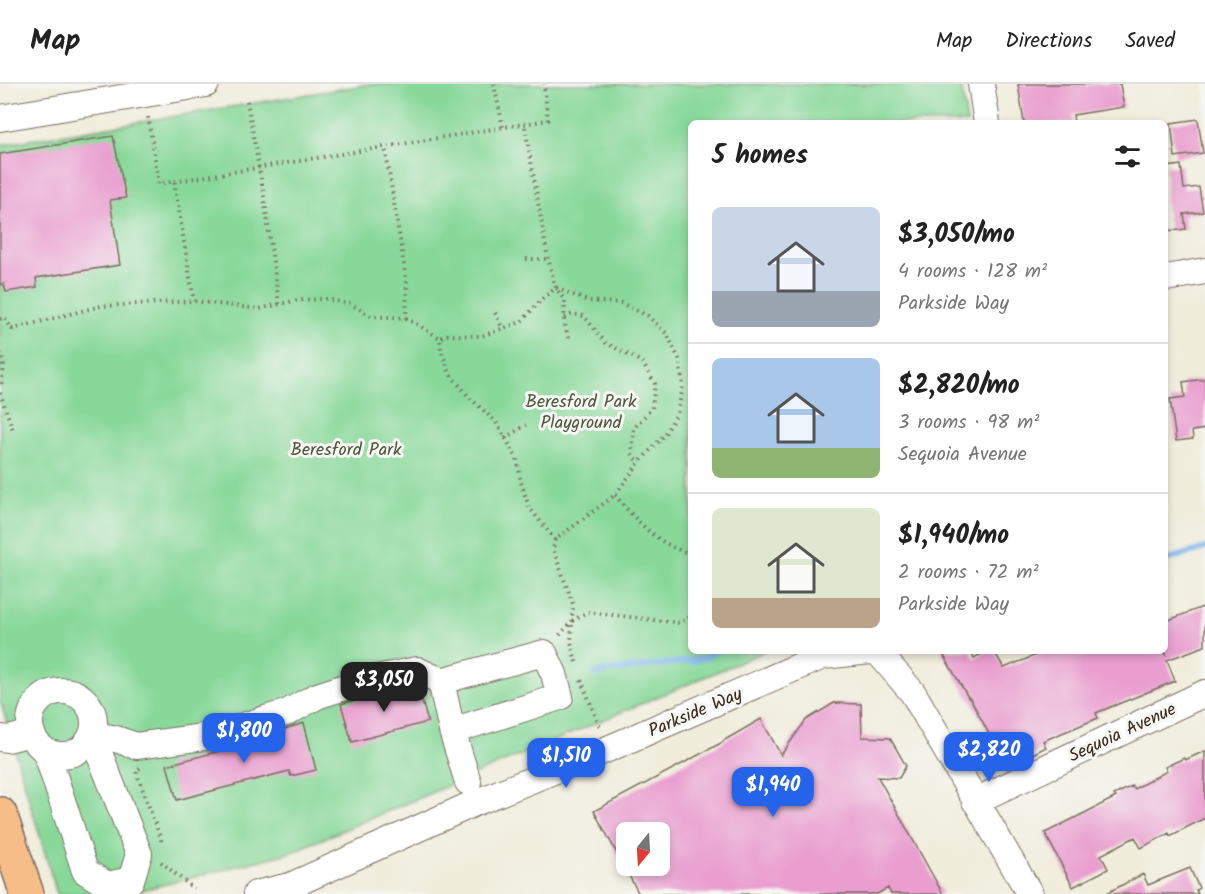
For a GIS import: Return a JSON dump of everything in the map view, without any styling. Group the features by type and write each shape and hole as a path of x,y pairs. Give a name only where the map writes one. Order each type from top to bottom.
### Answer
{"main road":[{"path":"0,814 27,894"}],"street":[{"path":"0,118 206,84"},
{"path":"981,84 987,120"},
{"path":"1168,278 1205,271"},
{"path":"92,735 113,738 136,746 211,736 288,712 317,696 366,680 417,670 441,681 544,653 554,674 560,697 452,731"},
{"name":"Parkside Way","path":"256,894 291,890 477,802 610,748 823,656 842,654"},
{"path":"880,654 913,693 1030,894"},
{"path":"441,681 452,731 468,783"},
{"path":"0,738 39,742 63,755 74,753 83,747 92,735 94,724 91,709 84,700 72,693 61,692 50,694 42,699 31,715 39,742 85,871 107,885 131,880 140,854 92,735"},
{"name":"Sequoia Avenue","path":"975,801 1205,693"}],"path":[{"path":"494,84 503,128"},
{"path":"148,117 159,184 548,120 544,84"},
{"path":"247,101 264,196 279,304"},
{"path":"525,127 548,259 556,288 564,302 564,318 569,340"},
{"path":"385,147 406,283 406,318"},
{"path":"174,182 194,301"},
{"path":"526,259 548,259"},
{"path":"440,338 447,335 482,336 521,322 543,298 556,288"},
{"path":"556,288 588,301 621,303 648,316 667,334 679,359 683,386 677,414 664,435 615,495 555,540 553,549 573,604 571,642 576,664"},
{"path":"0,319 5,318 12,329 101,306 194,301 259,309 298,300 326,299 351,304 371,316 406,318 440,338"},
{"path":"495,313 503,329"},
{"path":"564,318 572,314 584,316 606,343 642,362 655,384 652,408 634,428 632,453 638,464"},
{"path":"440,338 441,349 450,374 496,422 517,458 521,482 529,507 555,540"},
{"path":"0,353 4,373 0,390 13,430"},
{"path":"505,438 526,425"},
{"path":"615,495 640,526 678,550 688,553"},
{"path":"544,653 572,621 587,612 680,622 688,618"},
{"path":"579,675 600,727"},
{"path":"155,744 151,760 136,771 161,840 159,849"},
{"path":"157,859 194,889"}],"green space":[{"name":"Beresford Park","path":"370,84 961,84 967,120 688,120 688,654 759,654 289,853 126,894 57,894 0,700 0,145"}],"building":[{"path":"1018,84 1120,84 1124,107 1073,115 1074,120 1024,120"},
{"path":"1198,119 1203,153 1175,157 1171,123"},
{"path":"113,136 126,198 110,200 120,265 36,278 37,287 6,292 4,284 0,285 0,154"},
{"path":"1181,165 1184,189 1199,187 1203,212 1184,214 1186,229 1170,231 1168,167"},
{"path":"1205,379 1205,429 1192,431 1193,439 1176,441 1170,399 1185,397 1183,382"},
{"path":"1205,606 1205,646 1167,660 1175,681 1096,713 1098,718 1043,741 1046,747 1007,768 970,698 943,654 972,654 974,658 981,654 996,654 1004,668 1039,654 1165,654 1166,656 1168,654 1168,620"},
{"path":"418,687 428,722 352,742 341,704"},
{"path":"834,703 861,704 862,737 890,738 906,766 899,778 878,777 943,894 891,894 888,888 877,894 639,894 629,876 670,876 670,822 616,822 616,852 594,811 723,742 761,719 781,755 806,720"},
{"path":"304,723 316,770 291,776 289,771 177,800 167,765 280,735 279,731"},
{"path":"1205,751 1205,818 1141,848 1135,837 1101,855 1108,869 1073,887 1045,833 1116,797 1114,795 1132,786 1134,789 1167,771 1165,767"},
{"path":"1190,868 1199,888 1196,890 1198,894 1105,894 1143,874 1148,885"}],"waterway":[{"path":"1168,559 1205,548"},
{"path":"595,673 697,660 712,654"}],"park label":[{"name":"Beresford Park Playground","path":"581,411"}]}
